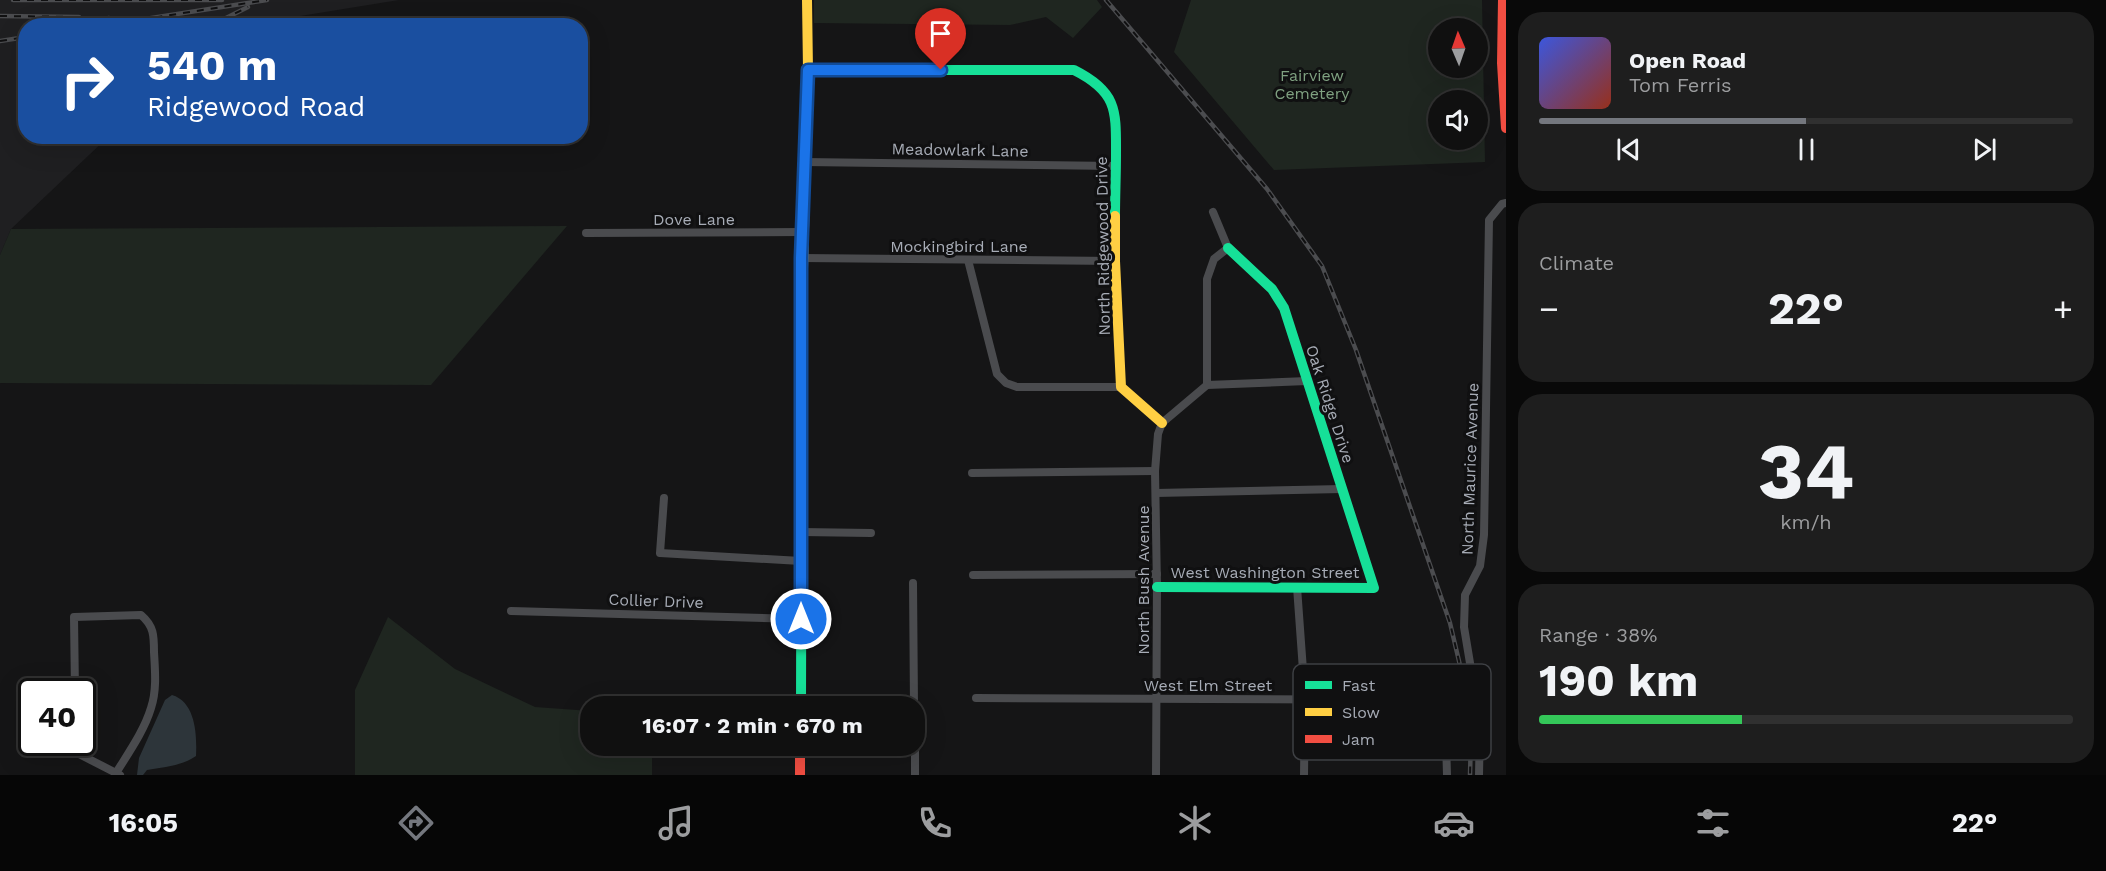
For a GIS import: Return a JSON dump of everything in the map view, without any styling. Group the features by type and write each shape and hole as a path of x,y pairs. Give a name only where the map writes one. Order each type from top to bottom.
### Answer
{"street":[{"path":"801,696 801,258 808,70 807,0"},
{"path":"1503,0 1502,63 1506,128"},
{"name":"North Ridgewood Drive","path":"808,70 1074,70 1093,79 1111,98 1116,115 1115,261 1121,387"},
{"name":"Meadowlark Lane","path":"804,162 1116,165"},
{"name":"North Maurice Avenue","path":"1470,664 1464,627 1465,595 1480,566 1484,535 1489,220 1502,204 1506,203"},
{"name":"Oak Ridge Drive","path":"1214,212 1228,248 1272,290 1284,308 1374,588"},
{"name":"Dove Lane","path":"586,233 802,232"},
{"path":"1207,385 1207,279 1214,259 1228,248"},
{"name":"Mockingbird Lane","path":"801,258 1115,261"},
{"path":"968,260 997,374 1006,383 1017,387 1121,387 1162,423 1207,385 1307,381"},
{"name":"North Bush Avenue","path":"1156,775 1155,471 1158,434 1162,423"},
{"path":"972,473 1155,471"},
{"path":"1156,493 1342,489"},
{"path":"664,498 660,553 801,561"},
{"path":"801,532 871,533"},
{"name":"West Washington Street","path":"973,575 1157,574"},
{"path":"913,583 914,696"},
{"name":"West Washington Street","path":"1157,587 1374,588"},
{"path":"1297,587 1303,664"},
{"name":"Collier Drive","path":"511,611 801,619"},
{"path":"75,678 74,617 141,615 149,622 153,630 155,683 152,706 145,725 118,774 83,756"},
{"name":"West Elm Street","path":"976,698 1293,698"},
{"path":"800,775 801,756"},
{"path":"915,756 915,775"},
{"path":"1304,760 1304,775"},
{"name":"West Elm Street","path":"1447,760 1447,775"},
{"name":"North Maurice Avenue","path":"1479,760 1479,775"}],"shaded area":[{"path":"0,0 399,0 287,18 18,18 18,144 101,144 11,229 0,255"},
{"path":"172,695 180,699 190,712 195,730 196,756 179,764 147,770 143,775 137,775 139,758 165,700"}],"green space":[{"path":"814,0 1097,0 1102,7 1073,38 1046,17 1010,25 814,23"},
{"name":"Fairview Cemetery","path":"1191,0 1482,0 1482,18 1428,18 1428,78 1483,78 1484,90 1428,90 1428,150 1485,150 1485,162 1274,170 1174,52"},
{"path":"567,226 431,385 0,383 0,255 11,229"},
{"path":"388,617 455,669 535,707 580,710 580,756 652,756 652,775 355,775 355,690"}],"railway":[{"path":"13,0 222,0"},
{"path":"151,18 267,0"},
{"path":"1106,0 1267,189 1322,266 1356,350 1450,623 1460,664"},
{"path":"226,18 248,7"},
{"path":"0,16 79,17"},
{"path":"0,41 18,38"},
{"path":"1470,760 1470,775"}],"traffic: fast":[{"path":"808,70 1074,70 1099,86 1112,104 1116,126 1115,216"},
{"path":"1157,587 1374,588 1284,308 1272,289 1228,248"},
{"path":"801,696 802,308"}],"traffic: slow":[{"path":"802,308 808,70 807,0"},
{"path":"1115,216 1121,387 1162,423"}],"traffic: jam":[{"path":"1503,0 1502,63 1506,128"},
{"path":"800,756 800,775"}],"route":[{"path":"801,619 801,258 808,70 941,70"}]}
